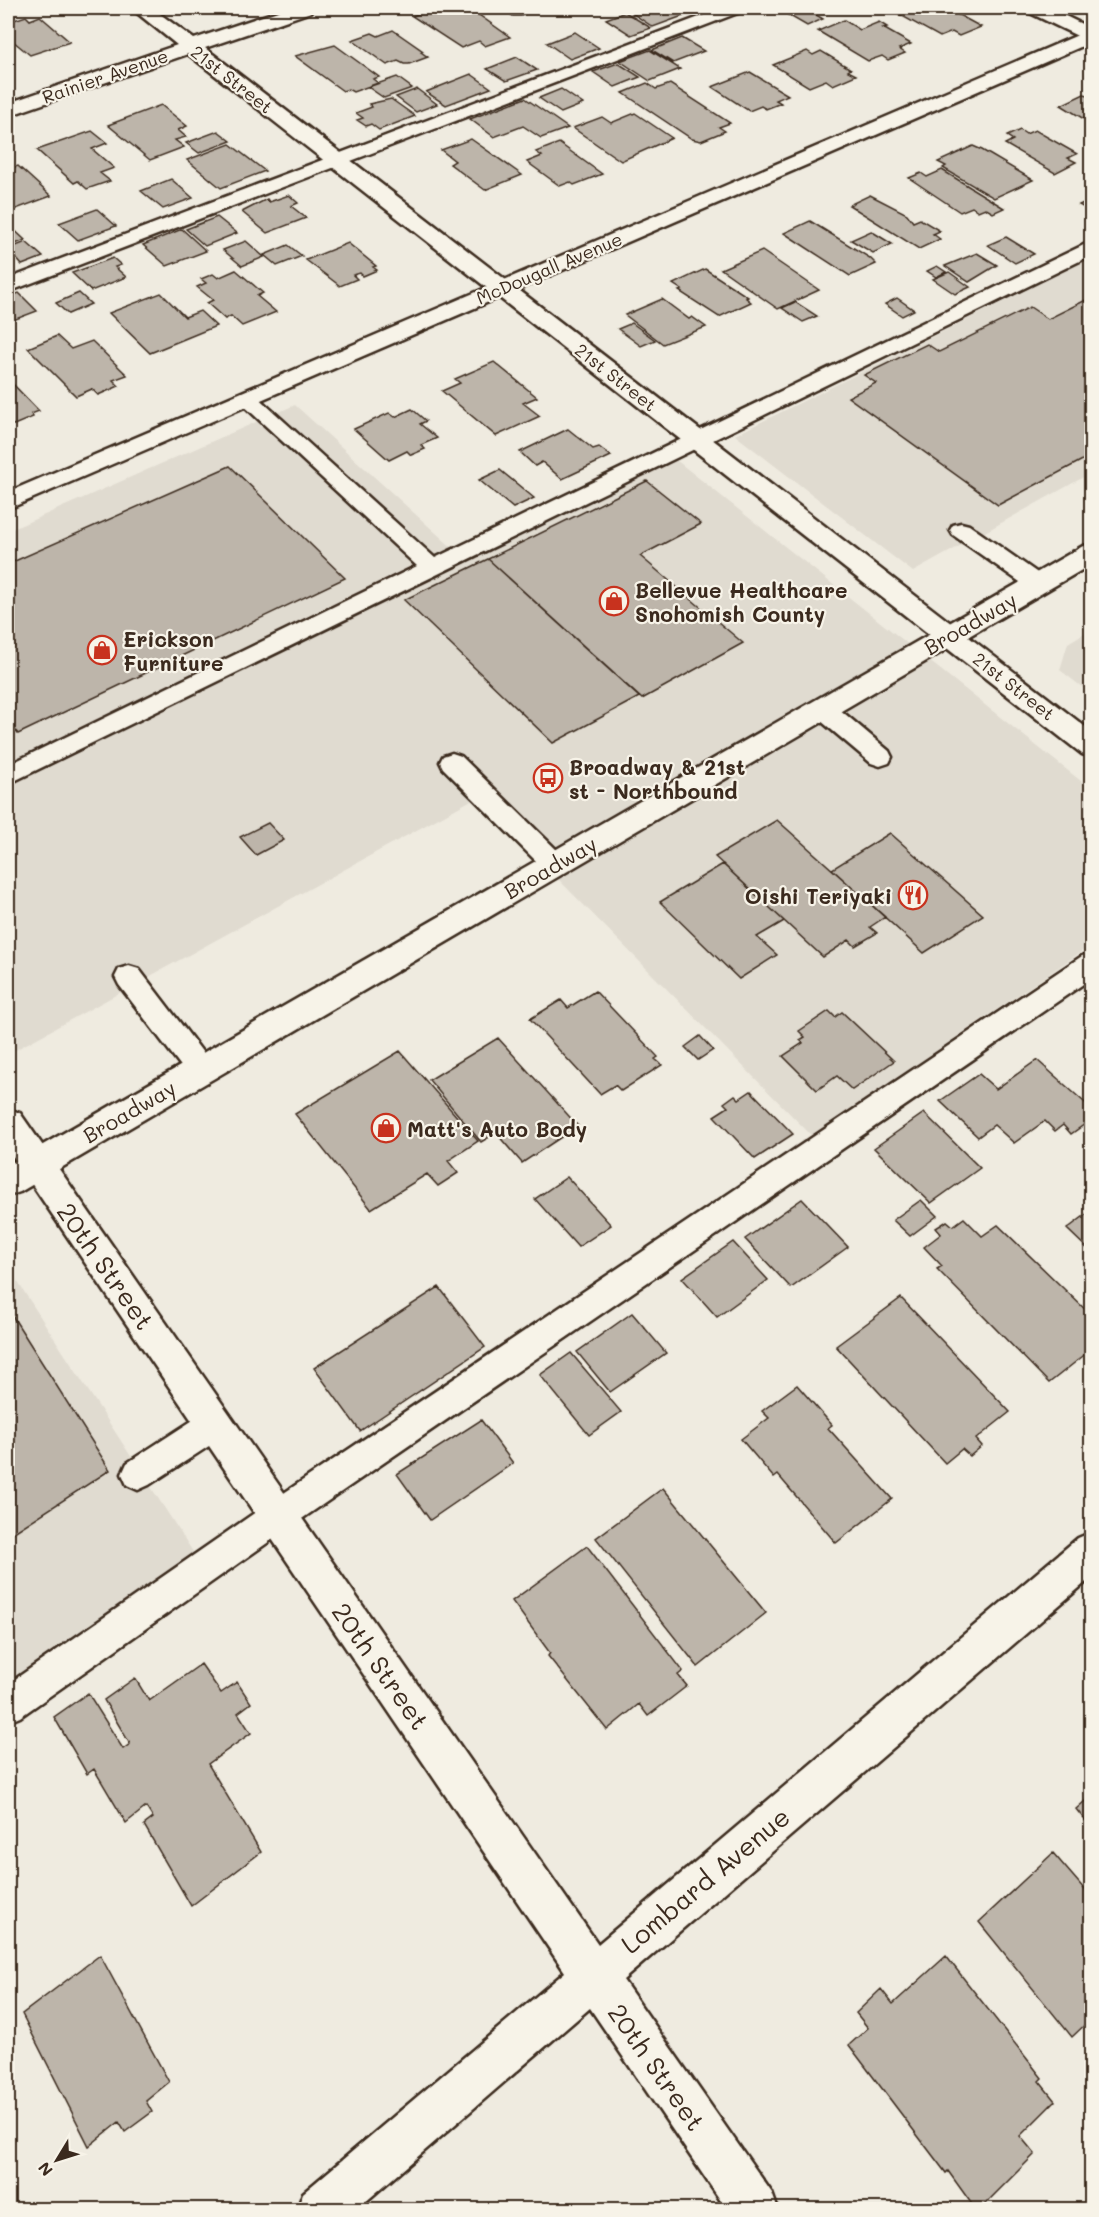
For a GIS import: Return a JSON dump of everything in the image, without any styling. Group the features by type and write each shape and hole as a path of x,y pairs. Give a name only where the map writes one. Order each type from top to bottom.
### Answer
{"street":[{"name":"21st Street","path":"141,8 949,636 1087,737"},
{"name":"Rainier Avenue","path":"8,110 304,8"},
{"path":"1035,8 1091,36"},
{"name":"McDougall Avenue","path":"8,501 1091,36"},
{"name":"Broadway","path":"22,1173 1038,584 1089,557"},
{"name":"20th Street","path":"8,1123 22,1173 215,1424 755,2210"},
{"name":"Lombard Avenue","path":"320,2210 1092,1551"}],"lane":[{"path":"8,286 737,8"},
{"path":"8,774 694,438 789,403 1092,247"},
{"path":"247,398 431,567"},
{"path":"961,530 1038,584"},
{"path":"823,709 880,757"},
{"path":"452,762 555,864"},
{"path":"8,1705 278,1516 1092,964"},
{"path":"129,977 200,1070"},
{"path":"138,1474 215,1424"}],"shaded area":[{"path":"1091,258 1091,473 913,572 735,435"},
{"path":"295,405 468,562 676,460 1091,789 1091,945 812,1136 477,797 8,1054 8,531"},
{"path":"1091,629 1091,694 1060,670 1068,643"},
{"path":"8,1267 197,1558 8,1687"}],"building":[{"path":"435,8 443,11 452,8 469,8 510,37 485,46 479,41 461,48 412,16"},
{"path":"500,8 536,8 521,16 513,16"},
{"path":"639,8 677,8 688,14 653,27 629,11"},
{"path":"776,8 827,8 813,13 823,19 807,26"},
{"path":"901,8 946,8 981,27 959,36 952,32 940,37 893,11"},
{"path":"625,12 651,28 631,35 606,19"},
{"path":"26,16 30,20 40,16 70,42 30,55 8,37 8,22"},
{"path":"844,20 860,30 879,22 887,27 883,28 911,44 899,49 905,53 888,60 882,56 868,61 818,31"},
{"path":"393,30 428,57 409,64 398,61 387,65 352,40 372,33 378,36"},
{"path":"575,32 599,48 570,59 547,43"},
{"path":"682,38 704,51 673,63 652,50"},
{"path":"335,45 379,77 373,79 378,83 353,92 348,89 343,91 295,56"},
{"path":"650,50 680,69 650,81 620,61"},
{"path":"807,51 813,55 821,51 851,69 848,71 856,75 833,85 826,80 809,87 773,65"},
{"path":"517,57 537,70 506,81 487,69"},
{"path":"618,63 640,77 615,87 593,72"},
{"path":"750,72 788,95 776,100 781,103 766,109 761,106 749,111 712,87"},
{"path":"471,74 491,88 446,105 426,92"},
{"path":"397,77 412,88 384,98 368,87"},
{"path":"647,83 656,89 670,84 730,123 719,127 725,131 701,141 692,139 623,93"},
{"path":"417,89 437,104 416,112 396,97"},
{"path":"561,89 583,104 561,113 539,98"},
{"path":"1084,94 1092,96 1092,124 1061,105"},
{"path":"525,98 568,128 541,138 523,126 494,137 470,119"},
{"path":"391,99 415,116 379,130 371,124 366,126 357,120 363,118 356,113 372,107 369,104"},
{"path":"161,105 187,126 178,130 186,137 175,140 184,147 150,160 108,125"},
{"path":"635,113 672,138 621,161 573,128 602,117 611,123"},
{"path":"1020,130 1026,134 1035,130 1077,154 1068,158 1076,162 1055,173 1005,144 1013,140 1007,136"},
{"path":"92,131 107,143 92,149 114,168 100,173 110,181 87,189 78,181 74,183 37,150"},
{"path":"218,131 231,141 199,153 186,143"},
{"path":"471,139 522,175 485,190 450,164 455,161 441,150"},
{"path":"559,143 602,174 574,185 570,182 560,186 527,162 542,156 536,152"},
{"path":"230,144 265,171 221,188 187,160"},
{"path":"973,146 1033,180 994,198 943,168 946,166 938,162"},
{"path":"18,166 51,196 8,212 8,169"},
{"path":"942,170 1004,208 993,213 985,208 978,211 972,207 960,212 909,178 921,173 927,177"},
{"path":"171,179 193,198 163,209 141,191"},
{"path":"289,195 298,203 291,206 306,218 267,233 242,212 267,199 269,202"},
{"path":"870,195 907,214 913,222 920,219 940,231 933,234 940,239 919,249 849,205"},
{"path":"1092,199 1092,212 1079,205"},
{"path":"97,209 116,226 78,240 59,223"},
{"path":"217,217 237,233 205,246 186,229"},
{"path":"810,221 876,264 850,276 784,233"},
{"path":"8,224 25,240 8,247"},
{"path":"182,229 206,251 167,266 143,245"},
{"path":"871,231 892,244 873,253 851,240"},
{"path":"1006,237 1034,254 1015,263 988,245"},
{"path":"246,241 264,257 242,266 223,250"},
{"path":"26,242 43,257 22,265 8,249"},
{"path":"348,243 376,266 373,267 377,270 363,276 360,273 353,275 357,279 340,286 306,260"},
{"path":"288,245 302,256 277,266 264,255"},
{"path":"762,251 819,290 778,309 721,269"},
{"path":"977,253 997,265 969,282 945,266"},
{"path":"113,258 121,265 115,267 126,277 91,291 72,273"},
{"path":"937,266 946,272 936,277 927,271"},
{"path":"705,269 748,297 746,298 751,302 719,317 679,291 682,290 673,284"},
{"path":"236,270 263,293 257,296 276,312 242,326 231,316 225,319 207,303 213,300 197,287 206,283 201,279 213,274 218,278"},
{"path":"949,272 970,287 955,294 933,279"},
{"path":"19,293 37,311 8,322 8,297"},
{"path":"79,293 91,304 68,314 56,303"},
{"path":"161,293 185,317 200,311 216,326 150,353 109,313"},
{"path":"1092,297 1092,455 998,505 848,397 876,383 864,375 927,344 939,352 1030,307 1048,319"},
{"path":"897,298 914,310 902,316 885,304"},
{"path":"662,299 689,319 692,317 706,327 663,344 625,315"},
{"path":"795,302 817,316 803,322 782,308"},
{"path":"632,323 655,340 641,346 618,329"},
{"path":"57,336 71,349 92,341 127,375 113,380 119,386 98,395 92,389 76,396 28,348"},
{"path":"494,362 537,397 523,403 540,416 496,436 442,391 460,383 455,379"},
{"path":"8,379 39,411 31,414 33,417 14,425 8,424"},
{"path":"412,409 426,421 420,424 437,438 421,445 425,449 411,455 407,451 389,460 354,429 389,413 395,417"},
{"path":"568,429 593,449 599,447 611,456 562,479 542,462 535,466 520,452"},
{"name":"Erickson Furniture","path":"230,466 345,578 18,734 8,721 8,564"},
{"path":"500,470 534,498 513,508 479,480"},
{"name":"Bellevue Healthcare Snohomish County","path":"647,481 701,524 640,556 743,643 642,699 488,559"},
{"path":"488,559 639,697 553,743 404,600"},
{"path":"777,820 885,917 870,927 877,933 855,946 849,940 823,957 715,857"},
{"path":"268,823 284,840 256,855 240,837"},
{"path":"890,833 983,915 924,953 832,869"},
{"path":"723,864 784,921 757,937 777,955 739,979 660,902"},
{"path":"595,991 658,1057 655,1059 662,1065 621,1091 615,1085 600,1094 530,1019 561,1000 568,1008"},
{"path":"829,1011 835,1017 842,1012 894,1061 852,1090 837,1076 817,1090 783,1056 803,1043 800,1040 805,1037 799,1031"},
{"path":"700,1036 713,1050 698,1060 685,1047"},
{"path":"498,1038 578,1126 522,1163 496,1133 481,1142 429,1080"},
{"name":"Matt's Auto Body","path":"400,1051 478,1141 448,1161 458,1173 438,1186 427,1174 371,1209 295,1114"},
{"path":"1037,1060 1092,1109 1092,1119 1071,1134 1063,1125 1055,1131 1045,1121 1014,1143 994,1125 978,1137 940,1101 979,1074 996,1089"},
{"path":"751,1091 793,1134 755,1159 714,1116 728,1107 724,1103 735,1095 739,1099"},
{"path":"924,1113 980,1168 931,1203 874,1148"},
{"path":"567,1177 611,1225 578,1247 535,1199"},
{"path":"802,1199 848,1247 791,1288 745,1239"},
{"path":"921,1200 937,1216 910,1236 893,1220"},
{"path":"1092,1210 1092,1253 1067,1229"},
{"path":"964,1218 982,1236 998,1225 1092,1316 1092,1349 1049,1383 937,1269 942,1266 924,1247 941,1234 936,1228 947,1221 953,1226"},
{"path":"733,1242 768,1280 717,1317 682,1278"},
{"path":"439,1287 485,1347 360,1431 314,1368"},
{"path":"901,1298 1010,1412 976,1439 982,1446 970,1456 962,1449 945,1463 836,1346"},
{"path":"8,1309 110,1470 8,1536"},
{"path":"632,1313 666,1353 610,1392 577,1352"},
{"path":"571,1353 621,1412 589,1435 540,1375"},
{"path":"797,1385 832,1425 828,1428 892,1499 836,1543 778,1475 774,1478 741,1439 769,1418 762,1411"},
{"path":"481,1420 513,1463 430,1520 397,1474"},
{"path":"663,1488 766,1613 698,1667 596,1538"},
{"path":"587,1546 683,1671 678,1675 687,1686 648,1716 639,1704 607,1730 548,1656 550,1653 512,1601"},
{"path":"201,1664 221,1693 237,1682 251,1703 238,1713 251,1733 208,1764 261,1852 191,1906 144,1825 153,1818 146,1807 126,1823 94,1769 87,1774 54,1717 88,1693 123,1749 130,1744 104,1700 135,1678 149,1701"},
{"path":"1092,1795 1092,1829 1076,1809"},
{"path":"1053,1853 1092,1898 1092,2018 1072,2037 979,1922"},
{"path":"100,1955 169,2082 146,2101 152,2112 125,2132 119,2122 89,2146 22,2014"},
{"path":"946,1956 1042,2078 1039,2081 1055,2101 1020,2136 1035,2154 979,2210 976,2210 948,2171 946,2173 849,2045 868,2028 856,2013 881,1989 893,2004"}],"place":[{"name":"Bellevue Healthcare Snohomish County","path":"614,601"},
{"name":"Erickson Furniture","path":"102,650"},
{"name":"Broadway & 21st st - Northbound","path":"548,778"},
{"name":"Oishi Teriyaki","path":"913,895"},
{"name":"Matt's Auto Body","path":"386,1128"}]}
